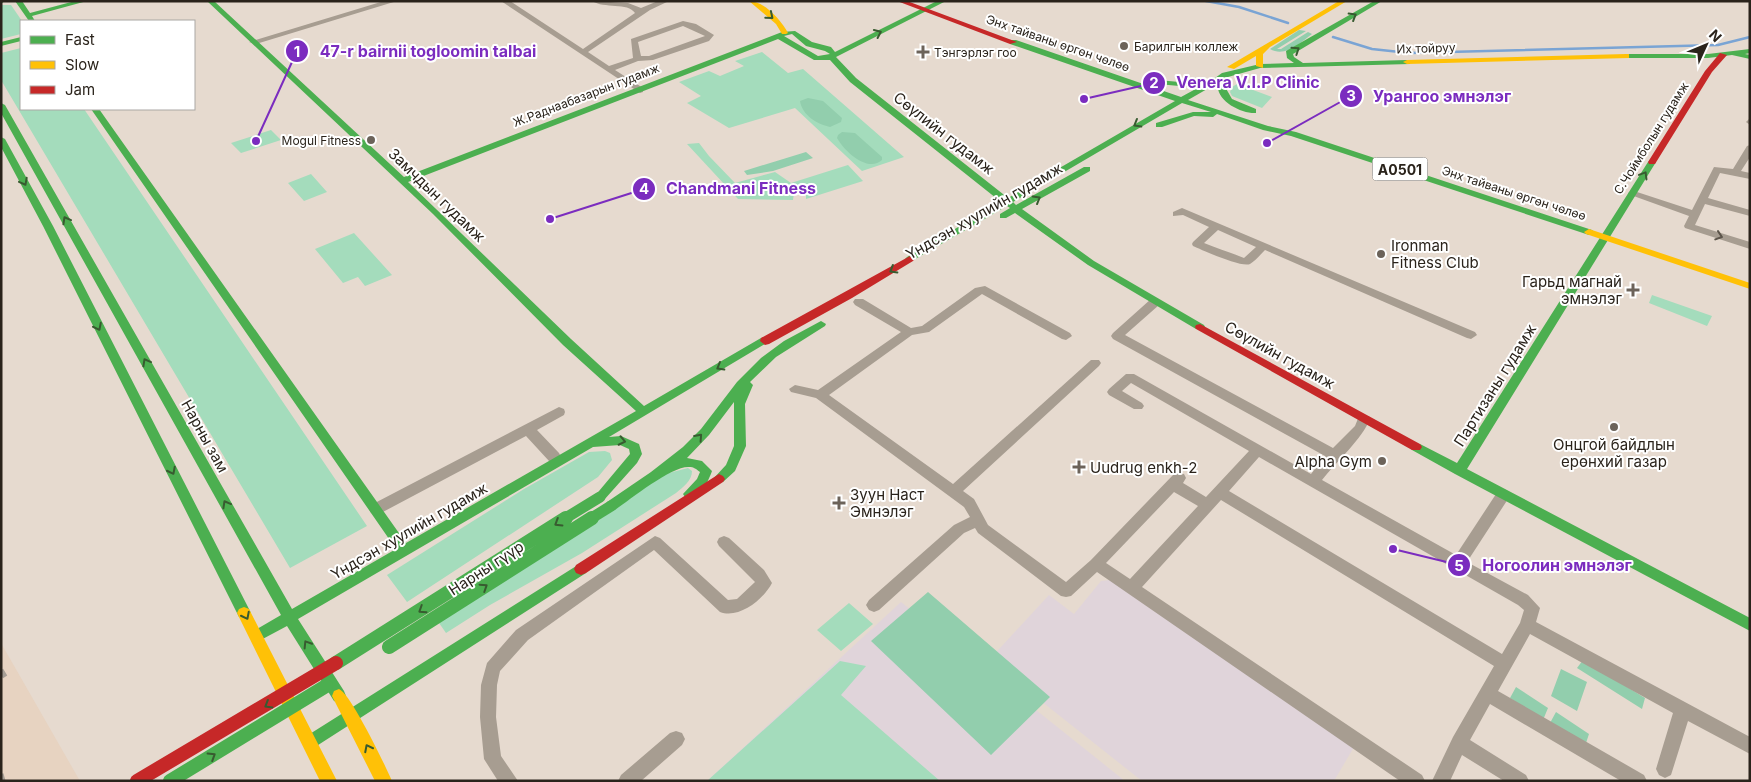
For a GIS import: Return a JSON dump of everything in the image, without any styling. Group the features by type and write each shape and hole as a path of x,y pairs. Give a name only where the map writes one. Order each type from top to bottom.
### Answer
{"main road":[{"path":"18,1 30,18 84,1"},
{"name":"Замчдын гудамж","path":"210,1 436,212 567,342 643,411"},
{"path":"752,1 779,23 782,34"},
{"name":"Энх тайваны өргөн чөлөө","path":"900,1 928,4 982,24 1158,82 1238,119 1293,134 1607,235 1750,277"},
{"path":"1225,75 1242,59 1262,50 1344,1"},
{"path":"1302,65 1291,58 1289,53 1379,1"},
{"path":"902,22 928,4"},
{"path":"826,54 928,4"},
{"name":"Энх тайваны өргөн чөлөө","path":"928,4 952,21 1180,99"},
{"path":"826,54 902,22 922,17 952,21"},
{"path":"1300,27 1323,34"},
{"name":"Сөүлийн гудамж","path":"782,34 793,32 826,54 853,80 1016,209 1091,263 1155,302 1364,419 1750,625"},
{"name":"Ж.Раднаабазарын гудамж","path":"402,181 782,34"},
{"path":"1,44 20,39"},
{"path":"1260,66 1258,58 1262,50"},
{"name":"Их тойруу","path":"1204,98 1225,75 1260,66 1666,55 1681,57 1750,51"},
{"path":"1729,54 1750,57"},
{"name":"С.Чоймболын гудамж","path":"1607,235 1710,70 1729,54"},
{"name":"Их тойруу","path":"1180,99 1192,99 1217,84 1243,74 1283,70 1675,60 1681,57"},
{"path":"1120,80 1161,99 1161,105 1156,113"},
{"path":"1158,82 1190,85 1217,84 1230,102 1296,128"},
{"name":"Энх тайваны өргөн чөлөө","path":"1192,99 1204,98 1296,128 1750,286"},
{"name":"Үндсэн хуулийн гудамж","path":"809,318 1180,99"},
{"name":"Үндсэн хуулийн гудамж","path":"789,343 1159,126 1192,99"},
{"name":"Нарны зам","path":"1,105 290,618 351,716 384,781"},
{"path":"95,110 284,381 406,551"},
{"path":"1159,126 1193,114 1210,114 1238,119"},
{"path":"1,139 48,226 329,781"},
{"name":"Партизаны гудамж","path":"1459,471 1528,363 1597,247 1607,235"},
{"path":"576,450 788,327 809,318"},
{"path":"736,373 749,360 809,318"},
{"name":"Нарны гүүр","path":"383,651 612,506 648,480 697,440 751,374 789,343"},
{"path":"667,513 714,484 731,468 740,446 739,404 751,374"},
{"path":"576,450 610,439 628,441 635,447 636,454 633,460 600,497"},
{"name":"Үндсэн хуулийн гудамж","path":"257,636 406,551 576,450"},
{"path":"310,742 648,536 667,513 702,482 706,471 702,465 694,461 682,462 648,480"},
{"name":"Нарны гүүр","path":"137,781 364,648 640,470"},
{"path":"170,781 341,677"}],"street":[{"path":"253,42 393,1"},
{"path":"505,1 640,90"},
{"path":"596,1 611,5 629,6 638,9 639,13"},
{"path":"611,5 620,1"},
{"path":"624,36 639,13 665,1"},
{"path":"583,52 624,36 683,23 710,35 706,39 650,58 636,59 609,69"},
{"path":"624,36 636,59"},
{"path":"1736,172 1750,148"},
{"path":"1750,176 1717,169 1689,226 1750,246"},
{"path":"1633,194 1694,214"},
{"path":"1702,200 1750,213"},
{"path":"1177,214 1182,212 1471,335"},
{"path":"1216,226 1197,244 1226,258 1228,255 1246,262 1263,246"},
{"path":"820,396 909,332 925,329 979,290 985,290 1066,336"},
{"path":"859,302 909,332"},
{"path":"1155,302 1117,336 1334,455"},
{"path":"953,492 1095,363"},
{"path":"1138,406 1113,392 1130,377 1523,600 1532,608 1527,625 1459,743 1441,781"},
{"path":"796,389 820,396 969,502 983,528 1066,591 1096,564 1176,481 1208,505"},
{"path":"376,508 559,412"},
{"path":"1313,481 1334,455 1360,429 1364,419"},
{"path":"528,429 554,457"},
{"path":"1131,588 1258,450"},
{"path":"1219,492 1505,664"},
{"path":"1458,564 1503,494"},
{"path":"874,604 959,529 979,519"},
{"path":"509,781 494,759 488,717 489,685 493,668 522,635 648,536 725,606 741,605 764,583 759,574 724,542"},
{"path":"1096,564 1416,781"},
{"path":"1527,625 1750,746"},
{"path":"1488,694 1638,781"},
{"path":"1664,769 1683,708"},
{"path":"627,781 676,739"},
{"path":"1459,743 1520,781"}],"shaded area":[{"path":"1110,580 1354,747 1334,781 1142,781 989,660 1049,595 1074,614 1101,581"},
{"path":"901,602 1125,781 707,781"},
{"path":"1,643 80,781 1,781"}],"green space":[{"path":"1,5 11,5 21,20 20,34 1,39"},
{"path":"1299,30 1306,31 1277,49 1281,49 1308,32 1312,34 1287,51 1281,52 1270,49"},
{"path":"20,48 20,110 85,110 367,526 290,568 1,80 1,53"},
{"path":"762,52 788,73 803,69 904,157 862,171 795,108 729,128 687,103 701,96 679,82 709,71 720,76 744,66 735,61"},
{"path":"1237,84 1272,97 1262,108 1232,96 1230,92 1232,87"},
{"path":"808,98 823,101 842,118 841,122 830,127 820,124 811,118 804,111 800,101"},
{"path":"271,130 281,140 241,153 231,143"},
{"path":"842,132 855,133 882,157 882,160 870,164 851,155 837,138"},
{"path":"699,143 735,183 775,172 791,183 848,165 863,181 806,199 806,193 813,190 808,185 795,186 793,200 738,199 687,144"},
{"path":"806,152 813,158 773,171 747,175 744,171"},
{"path":"311,174 327,192 304,201 288,183"},
{"path":"354,233 392,275 365,286 358,277 343,283 315,249"},
{"path":"1652,295 1712,316 1707,326 1649,303"},
{"path":"605,451 610,453 612,460 598,477 407,602 387,575 524,489 589,452"},
{"path":"688,468 692,471 692,475 687,484 676,493 582,553 490,605 446,633 437,620 665,474"},
{"path":"928,592 1050,697 991,755 871,641"},
{"path":"849,603 873,624 841,651 817,630"},
{"path":"1583,660 1645,698 1642,709 1577,668"},
{"path":"840,661 866,666 841,695 940,781 707,781"},
{"path":"1561,669 1587,682 1577,711 1551,696"},
{"path":"1516,687 1548,708 1543,720 1510,698"},
{"path":"1556,712 1589,734 1585,746 1550,723"}],"waterway":[{"path":"1206,1 1239,7 1288,23"},
{"path":"1333,37 1372,49 1409,53 1718,45 1750,37"}],"railway":[{"path":"1,670 7,680"},
{"path":"1,774 3,781"}],"traffic: fast":[{"path":"18,1 31,20"},
{"path":"28,15 84,1"},
{"path":"210,1 436,212 567,342 643,411"},
{"path":"834,54 828,49 809,44 793,32 784,33 779,36 817,58 828,58 943,1"},
{"path":"1302,65 1291,58 1289,53 1379,1"},
{"path":"402,181 779,36"},
{"path":"1,44 20,39"},
{"path":"1013,42 1120,80 1266,128 1293,134 1589,232"},
{"path":"1626,56 1708,56 1750,51"},
{"path":"1735,54 1750,57"},
{"path":"831,56 853,80 1016,209 1091,263 1200,327"},
{"path":"910,259 1225,75 1260,66 1407,62"},
{"path":"1158,82 1190,85 1214,80"},
{"path":"1221,87 1225,97 1253,111"},
{"path":"1,105 290,618 339,696"},
{"path":"96,110 405,551"},
{"path":"1159,125 1193,114 1213,115"},
{"path":"1,139 48,226 244,613"},
{"path":"1459,471 1652,162"},
{"path":"1003,216 1087,169"},
{"path":"611,506 656,476 697,441 741,385 765,361 788,344 821,324"},
{"path":"257,636 765,341"},
{"path":"719,479 731,468 740,446 739,404 747,385"},
{"path":"596,443 621,440 635,447 636,454 633,460 600,497"},
{"path":"1416,447 1750,625"},
{"path":"670,468 685,462 693,462 706,471 702,482 689,494"},
{"path":"336,663 600,497"},
{"path":"389,647 611,506"},
{"path":"310,742 581,569"},
{"path":"170,781 326,686"}],"traffic: slow":[{"path":"752,1 779,23 784,33"},
{"path":"1260,66 1259,54 1267,45 1344,1"},
{"path":"1231,67 1262,50"},
{"path":"1407,62 1626,56"},
{"path":"1589,232 1750,286"},
{"path":"244,613 329,781"},
{"path":"339,696 384,781"}],"traffic: jam":[{"path":"900,1 1013,42"},
{"path":"1652,162 1709,71 1723,55"},
{"path":"765,341 848,296 910,259"},
{"path":"1200,327 1416,447"},
{"path":"581,569 719,479"},
{"path":"137,781 336,663"}],"place":[{"name":"Барилгын коллеж","path":"1124,46"},
{"name":"Тэнгэрлэг гоо","path":"923,52"},
{"name":"Venera V.I.P Clinic","path":"1084,99"},
{"name":"Mogul Fitness","path":"371,140"},
{"name":"47-r bairnii togloomin talbai","path":"256,141"},
{"name":"Урангоо эмнэлэг","path":"1267,143"},
{"name":"Chandmani Fitness","path":"550,219"},
{"name":"Ironman Fitness Club","path":"1381,254"},
{"name":"Гарьд магнай эмнэлэг","path":"1633,290"},
{"name":"Онцгой байдлын ерөнхий газар","path":"1614,427"},
{"name":"Alpha Gym","path":"1382,461"},
{"name":"Uudrug enkh-2","path":"1079,467"},
{"name":"Зуун Наст Эмнэлэг","path":"839,503"},
{"name":"Ногоолин эмнэлэг","path":"1393,549"}]}
